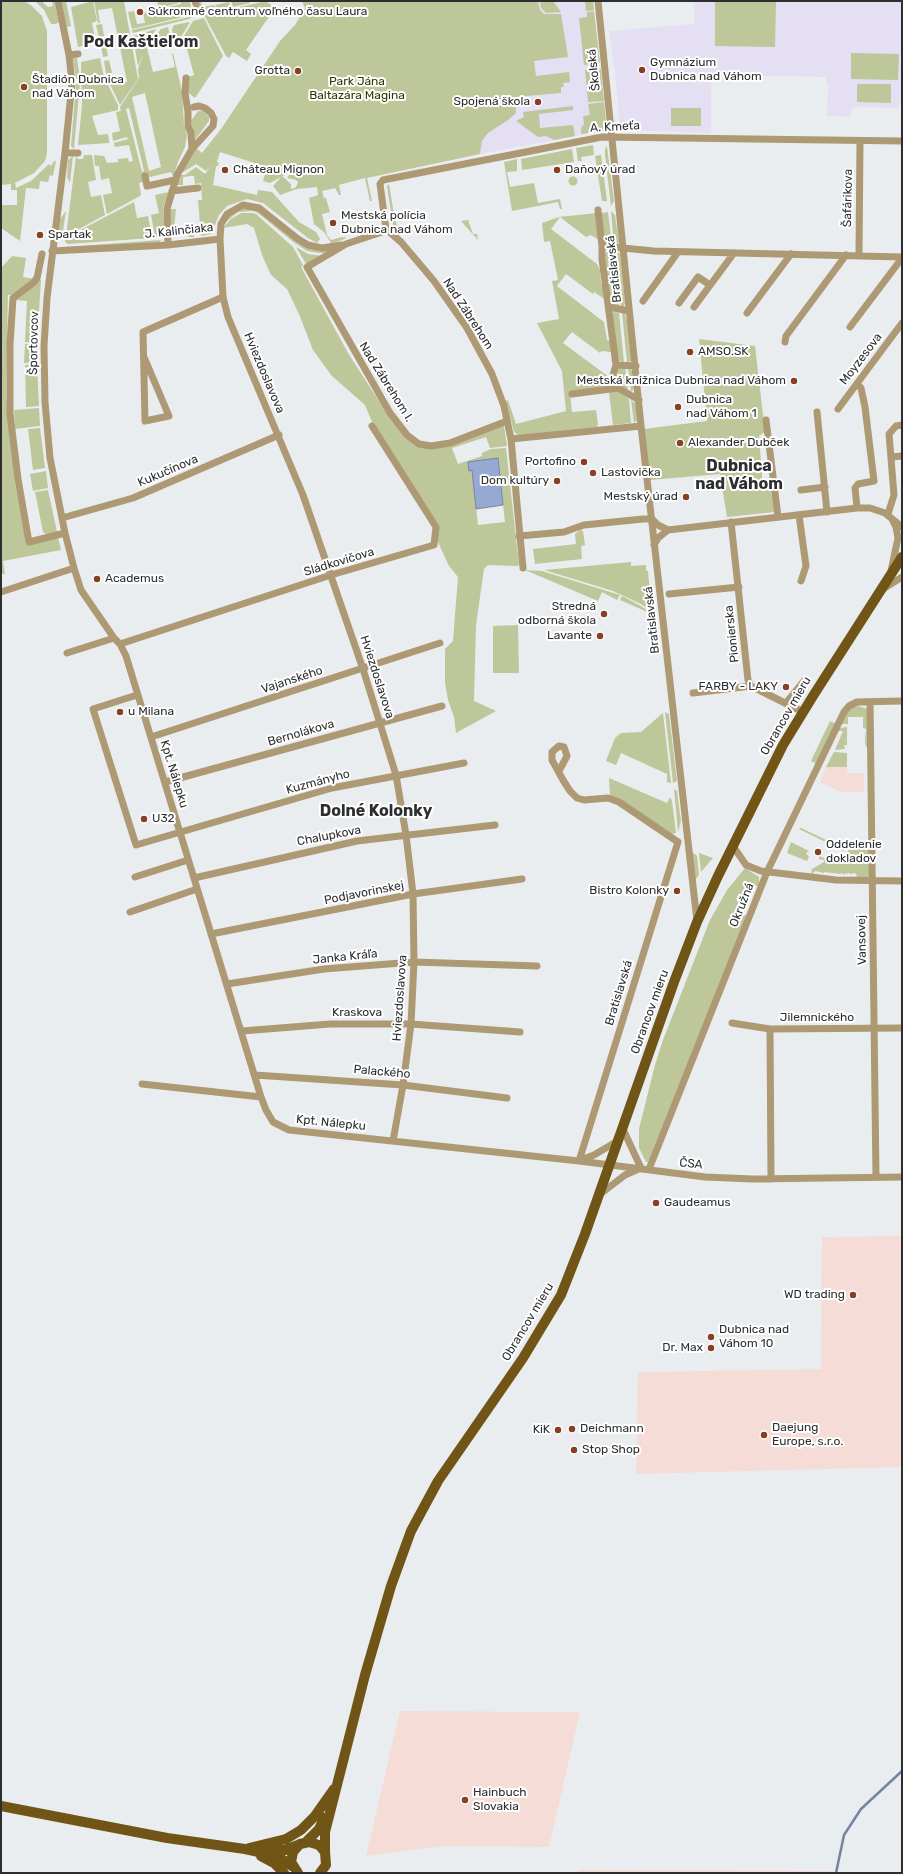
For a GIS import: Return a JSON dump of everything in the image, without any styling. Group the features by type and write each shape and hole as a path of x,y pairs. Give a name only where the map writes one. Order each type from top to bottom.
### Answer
{"main road":[{"name":"Obrancov mieru","path":"333,1800 365,1675 398,1564 417,1520 438,1482 523,1358 552,1311 572,1269 616,1142 698,922 733,846 766,777 803,712 902,557"},
{"path":"245,1849 272,1844 292,1837 315,1816 338,1782"},
{"path":"296,1871 292,1855 319,1829 333,1800"},
{"path":"320,1873 326,1862 325,1832 333,1800"},
{"path":"1,1806 168,1838 245,1849 277,1856 296,1871"},
{"path":"245,1849 285,1850 303,1843 319,1845 325,1852"},
{"path":"245,1849 271,1861 284,1873"}],"street":[{"path":"58,1 69,55 72,83 66,154 78,153"},
{"name":"Školská","path":"598,1 611,136"},
{"path":"69,55 78,54"},
{"path":"186,78 185,93 192,149"},
{"path":"168,245 167,209 175,180 192,149 212,126 214,119 211,113 205,108 199,106 194,107"},
{"name":"A. Kmeťa","path":"386,229 380,184 383,180 611,136 832,141 902,141"},
{"name":"Bratislavská","path":"611,136 654,545 687,839 698,922"},
{"name":"Šafárikova","path":"859,256 860,141"},
{"name":"Športovcov","path":"66,154 52,251 44,346 45,402 50,458 65,533 81,590 114,638 120,644 126,656 137,695"},
{"path":"145,176 148,186 175,180"},
{"path":"172,191 198,188"},
{"name":"J. Kalinčiaka","path":"52,251 168,245 220,239 221,224 227,214 243,205 259,208 298,239 308,245 322,248 346,244"},
{"name":"Bratislavská","path":"598,210 602,259 616,365 613,375 618,388"},
{"path":"346,244 382,232 386,229"},
{"name":"Nad Zábrehom","path":"386,229 401,242 415,259 467,328 492,374 504,406 511,439 523,568"},
{"name":"Hviezdoslavova","path":"220,239 223,297 228,317 303,495 381,722 396,775 406,835 413,894 414,962 411,1024 404,1085 393,1141"},
{"name":"Nad Zábrehom I.","path":"346,244 307,267 390,413 407,435 419,444 431,446 450,442 508,421"},
{"path":"602,246 623,249 678,252 902,257"},
{"path":"643,301 678,252"},
{"path":"694,307 734,253"},
{"name":"Športovcov","path":"42,254 37,278 34,283 13,298 10,344 10,414 18,479 29,542 65,533"},
{"path":"747,313 790,254"},
{"path":"785,342 790,331 846,255"},
{"path":"850,327 902,257"},
{"path":"680,303 698,277 710,285"},
{"path":"144,357 169,416 146,421 143,332 223,297"},
{"path":"609,307 629,311"},
{"name":"Moyzesova","path":"838,409 902,323"},
{"path":"616,365 636,366"},
{"path":"857,384 861,388 865,406 874,481 858,484 855,488 857,508"},
{"path":"572,394 618,388 638,400"},
{"path":"817,412 827,512"},
{"path":"766,420 778,517"},
{"path":"889,577 898,538 896,527 889,515 894,495 889,434 896,426 902,425"},
{"name":"Sládkovičova","path":"120,644 331,575 434,545 436,527 372,426"},
{"path":"511,439 641,426"},
{"name":"Kukučínova","path":"62,518 133,498 279,435"},
{"path":"890,457 902,456"},
{"path":"801,490 824,487"},
{"path":"654,545 658,538 668,530 857,508 870,508 902,518"},
{"path":"800,515 806,566 802,581"},
{"path":"889,515 902,527"},
{"path":"519,536 564,532 584,525 652,519 658,525 668,530"},
{"name":"Pionierska","path":"731,522 748,680 751,686"},
{"path":"1,592 74,568"},
{"path":"880,592 902,577"},
{"name":"Bratislavská","path":"669,594 738,587"},
{"path":"67,653 114,638"},
{"name":"Vajanského","path":"151,737 440,643"},
{"path":"786,703 804,681"},
{"path":"692,693 751,686 803,712"},
{"name":"Kpt. Nálepku","path":"137,695 261,1096 266,1110 273,1122 289,1130 609,1164"},
{"name":"Kuzmányho","path":"137,695 93,709 136,845 332,788 464,763"},
{"name":"Okružná","path":"649,1169 767,872 846,710 854,703 902,701"},
{"name":"Vansovej","path":"870,702 876,1177"},
{"name":"Bernolákova","path":"165,782 442,706"},
{"path":"558,771 570,791 577,798 584,800 608,798 619,802 678,842 687,839"},
{"name":"Chalupkova","path":"194,878 307,851 358,841 495,825"},
{"name":"Bratislavská","path":"579,1161 678,842"},
{"path":"733,846 748,866 767,872 818,879 902,881"},
{"path":"135,877 188,860"},
{"name":"Podjavorinskej","path":"211,934 413,894 522,879"},
{"path":"130,912 197,890"},
{"name":"Janka Kráľa","path":"227,984 324,969 414,962 537,966"},
{"name":"Jilemnického","path":"732,1023 770,1029 902,1028"},
{"name":"Kraskova","path":"242,1031 330,1024 411,1024 520,1032"},
{"path":"770,1029 771,1179"},
{"name":"Palackého","path":"255,1075 404,1085 507,1098"},
{"path":"142,1084 261,1096"},
{"path":"597,1196 625,1175 641,1168 622,1127"},
{"path":"579,1161 594,1155 616,1142"},
{"name":"ČSA","path":"609,1164 726,1178 771,1179 902,1177"}],"shaded area":[{"path":"492,1 593,1 607,130 480,154"},
{"path":"694,1 902,1 902,102 900,102 899,108 852,107 851,117 827,116 828,86 825,77 711,75 711,133 620,130 615,71 609,31 694,24"},
{"path":"826,767 847,767 847,773 864,773 864,792 841,792 820,782"},
{"path":"902,1236 902,1467 636,1474 638,1372 821,1369 822,1237"},
{"path":"400,1711 580,1712 549,1847 443,1846 366,1856"},
{"path":"578,1870 835,1871 834,1873 578,1873"}],"green space":[{"name":"Štadión Dubnica nad Váhom","path":"1,1 24,1 32,6 42,16 47,31 47,153 45,161 34,173 15,183 16,188 31,181 49,164 51,166 54,161 56,161 53,176 50,175 48,182 40,181 39,189 26,188 20,241 1,228 1,205 17,205 17,190 11,190 11,184 1,185"},
{"path":"35,1 41,1 48,7 53,6 52,1 54,1 59,22 56,24 51,24 44,10"},
{"path":"61,1 66,1 71,26 67,27"},
{"path":"93,1 97,21 92,23 96,43 78,47 71,7"},
{"path":"94,1 124,1 138,79 120,105 106,76 112,75 114,85 127,82 112,8 98,10 100,23 98,23"},
{"path":"157,1 179,1 179,3 159,8"},
{"path":"180,1 190,1 192,15 132,29 128,12 134,11 137,24 145,23 143,13 181,4"},
{"path":"198,1 201,1 202,7 214,5 215,11 196,15 194,5"},
{"path":"231,1 249,1 250,3 233,7"},
{"path":"266,1 275,8 246,50 251,54 247,61 233,52 229,58 226,56 204,15"},
{"name":"Park Jána Baltazára Magina","path":"302,1 538,1 540,10 544,14 561,14 568,57 534,61 536,76 569,72 570,82 563,83 564,87 561,87 561,93 515,97 516,113 488,133 482,141 480,154 367,178 372,201 370,201 365,178 339,185 341,195 339,195 335,188 322,191 324,198 326,198 330,212 322,214 327,235 331,240 342,237 347,238 331,243 325,233 314,224 309,198 318,195 317,187 297,189 280,195 273,186 281,177 270,183 263,181 267,167 220,152 217,162 219,163 218,166 216,166 213,185 257,195 258,190 272,192 299,222 316,232 320,239 317,243 308,238 263,203 247,199 227,206 219,215 211,234 201,236 198,200 202,200 201,183 195,184 194,176 191,176 183,177 183,185 175,185 179,175 185,175 196,167 205,174 211,166 206,171 196,164 180,173 196,148 202,153 221,129 280,41 295,25 305,8","holes":["292,171 287,178 298,182 295,188 291,189 291,184 282,176"]},
{"path":"540,1 553,1 561,12 546,13 541,8"},
{"path":"585,1 593,1 594,10 586,11"},
{"path":"715,1 776,1 775,47 715,46"},
{"path":"229,2 230,7 217,10 215,5"},
{"path":"594,11 600,63 584,65 579,18 587,17 587,12"},
{"path":"193,16 189,19 133,33 132,30"},
{"path":"204,18 223,56 195,98 187,92 188,77 194,75 185,42 181,41 193,21"},
{"path":"190,22 178,42 174,43 172,29 174,25"},
{"path":"102,24 104,36 99,37 96,25"},
{"path":"168,27 173,48 171,49 169,42 147,48 153,72 175,67 173,53 182,91 184,125 187,135 185,147 173,176 171,172 146,178 146,181 139,183 140,196 107,214 103,195 112,193 109,178 101,180 99,166 95,166 94,155 104,156 107,163 118,162 118,159 128,158 129,162 133,161 129,145 115,147 114,143 128,139 127,137 113,141 112,133 120,131 116,112 121,111 120,107 139,78 138,69 143,55 138,66 133,36 156,29 147,47 161,29","holes":["145,93 161,167 149,171 132,97","129,108 144,171 142,172 126,109"]},
{"path":"105,39 108,56 103,57 100,40"},
{"path":"851,53 899,54 898,80 851,79"},
{"path":"73,58 77,58 80,79 76,79"},
{"path":"100,58 104,77 118,105 118,110 92,116 98,135 108,134 110,147 109,143 78,145 82,105 81,62"},
{"path":"109,60 112,73 106,74 104,61"},
{"path":"597,68 601,69 604,101 588,102 585,70"},
{"path":"80,83 74,149 71,146 76,84"},
{"path":"857,84 891,84 891,103 857,102"},
{"path":"604,102 607,130 581,134 581,128 584,124 583,116 590,115 588,104"},
{"path":"573,106 573,110 539,114 540,128 573,125 575,136 554,140 546,136 538,137 516,121 524,117 523,112"},
{"path":"671,108 701,108 701,126 671,126"},
{"path":"198,111 203,111 209,117 209,121 195,140 191,121"},
{"path":"593,145 594,155 581,157 582,161 578,161 576,148"},
{"path":"607,146 614,201 611,206 605,155 605,149"},
{"path":"572,149 574,162 522,170 521,159"},
{"path":"84,155 92,155 96,180 88,182 91,197 101,195 105,215 66,236 76,156 78,159 83,159"},
{"path":"601,155 607,201 602,201 595,156"},
{"path":"73,156 70,183 67,177 68,160"},
{"path":"517,159 517,171 507,172 510,187 534,183 538,203 560,199 562,209 560,209 558,202 512,211 504,162"},
{"path":"573,176 578,181 573,186 568,181"},
{"path":"389,184 395,220 400,232 399,233 393,225 387,186"},
{"path":"169,192 163,208 165,235 155,237 151,215 159,213 155,195"},
{"path":"134,202 137,218 148,216 152,238 68,244 65,242 65,238"},
{"path":"243,208 256,209 296,241 331,250 326,253 307,251 292,241 258,213 253,211 238,212 225,223 228,217"},
{"path":"170,209 176,209 173,237 171,234"},
{"path":"66,211 62,237 58,239 60,219"},
{"path":"611,211 615,215 619,242 614,246"},
{"path":"608,212 612,246 605,244 600,215"},
{"path":"241,213 256,214 293,247 303,265 301,267 348,353 393,423 430,448 502,425 504,426 507,446 490,448 486,437 452,448 458,464 482,456 482,453 491,449 506,448 519,565 488,565 484,569 476,625 474,701 496,711 456,733 454,717 448,700 445,683 445,649 453,641 458,577 449,566 437,540 439,526 414,491 373,424 365,405 332,376 313,350 299,314 287,289 271,275 262,255 254,228 247,224 223,228 231,219","holes":["498,458 505,522 478,525 472,470"]},
{"path":"597,213 599,240 591,235 586,237 560,217 551,229 597,264 600,270 601,284 604,283 606,300 594,292 593,294 566,274 557,286 604,322 607,340 610,341 611,352 602,351 600,353 572,332 563,343 613,380 615,386 570,392 572,412 596,410 597,427 518,435 514,432 506,401 508,400 516,424 566,411 562,371 537,323 559,319 552,281 558,280 550,241 544,242 542,223 559,217"},
{"path":"468,220 473,234 477,234 478,240 461,221"},
{"path":"194,225 194,237 188,237 187,226"},
{"path":"161,240 159,242 64,248 64,247"},
{"path":"296,247 308,254 322,256 306,264"},
{"path":"609,250 612,250 619,307 613,305 609,294 605,254"},
{"path":"615,250 620,254 625,302 624,307 621,307"},
{"path":"12,256 26,258 23,277 35,279 12,295 8,295 6,395 15,483 26,540 58,537 61,550 3,561 5,574 3,574 1,572 1,268"},
{"path":"38,279 41,280 37,343 25,342 27,301 15,300"},
{"path":"622,312 625,314 627,320 631,360 629,363 627,363"},
{"path":"611,313 619,313 624,362 619,361"},
{"path":"699,339 755,346 765,432 759,436 763,489 771,491 774,512 727,517 720,474 650,480 644,429 707,421"},
{"path":"25,344 37,344 37,362 24,363"},
{"path":"37,364 39,406 26,407 25,365"},
{"path":"620,367 625,367 628,391 623,388 620,383 617,371"},
{"path":"628,367 632,371 634,389 631,392"},
{"path":"617,390 629,399 631,423 613,425 609,393 610,391"},
{"path":"631,400 636,404 637,420 634,423"},
{"path":"39,408 40,426 15,429 14,410"},
{"path":"40,428 45,468 33,470 28,429"},
{"path":"46,471 48,488 33,491 30,474"},
{"path":"48,490 57,532 46,534 43,532 35,492"},
{"path":"580,530 583,531 585,545 581,546 582,559 535,564 533,549 576,544 575,534"},
{"path":"631,562 631,566 646,565 646,571 648,571 652,612 641,604 613,591 544,570"},
{"path":"525,570 542,571 620,595 617,600 602,592 598,601"},
{"path":"622,596 641,606 652,614 620,600"},
{"path":"518,625 519,673 493,673 493,626"},
{"path":"858,706 868,709 869,747 866,747 865,742 866,729 863,728 863,717 848,717 848,724 840,724 850,708"},
{"path":"665,712 669,714 677,781 673,783"},
{"path":"663,713 671,783 667,782 667,774 621,753 616,765 606,761 615,738 621,733 641,732"},
{"path":"830,721 836,724 817,764 811,761"},
{"path":"847,727 847,745 844,745 845,749 835,750 843,731 837,731 839,728"},
{"path":"834,752 847,753 847,767 826,767"},
{"path":"609,778 667,803 670,797 672,801 676,833 671,834 610,795"},
{"path":"674,789 677,791 681,821 678,832"},
{"path":"801,828 845,849 844,851 799,829"},
{"path":"870,841 869,876 867,878 854,879 857,875 855,873 845,873 844,875 842,873 824,873 815,871 811,875 812,869 824,862 824,860 819,859 819,856 838,864 842,856 845,857 854,845"},
{"path":"791,842 809,851 806,853 809,857 807,861 787,853"},
{"path":"692,852 697,856 699,875 695,880"},
{"path":"699,853 713,858 701,872"},
{"path":"745,868 759,877 759,887 753,885 741,914 747,916 648,1162 646,1162 639,1148 639,1129 655,1065 663,1040 710,920 727,890"}],"water":[{"path":"498,458 503,505 476,509 472,470 469,471 468,462"}],"waterway":[{"path":"836,1873 844,1835 861,1809 902,1771"}],"place":[{"name":"Súkromné centrum voľného času Laura","path":"140,12"},
{"name":"Gymnázium Dubnica nad Váhom","path":"642,70"},
{"name":"Grotta","path":"298,71"},
{"name":"Štadión Dubnica nad Váhom","path":"24,87"},
{"name":"Spojená škola","path":"538,102"},
{"name":"Château Mignon","path":"225,170"},
{"name":"Daňový úrad","path":"557,170"},
{"name":"Mestská polícia Dubnica nad Váhom","path":"333,223"},
{"name":"Spartak","path":"40,235"},
{"name":"AMSO.SK","path":"690,352"},
{"name":"Mestská knižnica Dubnica nad Váhom","path":"794,381"},
{"name":"Dubnica nad Váhom 1","path":"678,407"},
{"name":"Alexander Dubček","path":"680,443"},
{"name":"Portofino","path":"584,462"},
{"name":"Lastovička","path":"593,473"},
{"name":"Dom kultúry","path":"557,481"},
{"name":"Mestský úrad","path":"686,497"},
{"name":"Academus","path":"97,579"},
{"name":"Stredná odborná škola","path":"604,614"},
{"name":"Lavante","path":"600,636"},
{"name":"FARBY - LAKY","path":"786,687"},
{"name":"u Milana","path":"120,712"},
{"name":"U32","path":"144,819"},
{"name":"Oddelenie dokladov","path":"818,852"},
{"name":"Bistro Kolonky","path":"677,891"},
{"name":"Gaudeamus","path":"656,1203"},
{"name":"WD trading","path":"853,1295"},
{"name":"Dubnica nad Váhom 10","path":"711,1337"},
{"name":"Dr. Max","path":"711,1348"},
{"name":"Deichmann","path":"572,1429"},
{"name":"KiK","path":"558,1430"},
{"name":"Daejung Europe, s.r.o.","path":"764,1435"},
{"name":"Stop Shop","path":"574,1450"},
{"name":"Hainbuch Slovakia","path":"465,1800"}],"district":[{"name":"Pod Kaštieľom","path":"141,42"},
{"name":"Dubnica nad Váhom","path":"739,475"},
{"name":"Dolné Kolonky","path":"376,811"}]}
